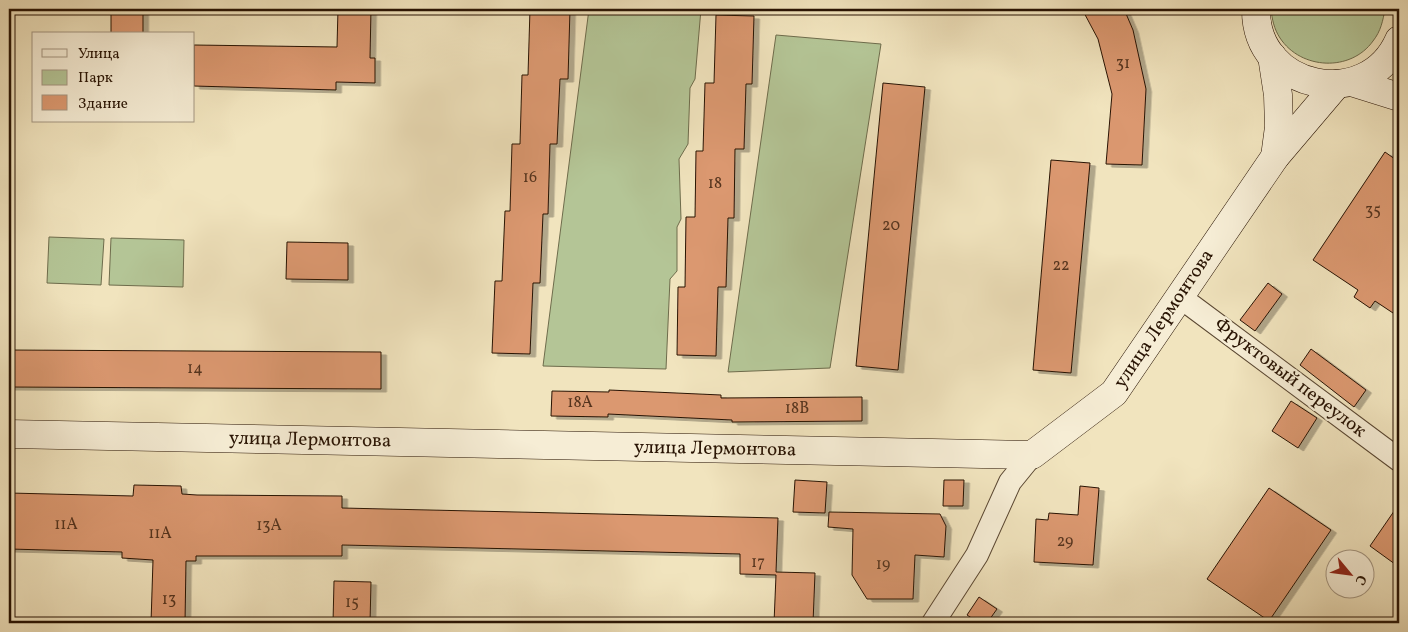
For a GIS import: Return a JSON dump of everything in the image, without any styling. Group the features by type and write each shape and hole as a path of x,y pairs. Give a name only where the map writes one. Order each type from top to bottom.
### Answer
{"main road":[{"path":"1254,11 1259,30 1272,56 1282,67 1308,81 1322,84 1344,83 1365,76 1377,69 1388,59 1399,40"},
{"path":"1272,56 1278,95 1279,127 1275,157"},
{"path":"1344,83 1399,97"},
{"name":"улица Лермонтова","path":"9,434 1032,455 1114,393 1275,157 1344,83"}],"street":[{"name":"Фруктовый переулок","path":"1180,297 1399,460"},
{"path":"933,623 977,555 1010,482 1032,455"}],"green space":[{"path":"589,9 701,9 695,79 690,88 688,144 679,159 681,219 677,227 677,271 670,279 666,369 543,366"},
{"path":"1271,9 1385,9 1378,33 1364,51 1352,58 1326,63 1313,61 1289,49 1276,31"},
{"path":"776,35 881,44 830,368 728,372"},
{"path":"49,237 104,239 101,285 47,283"},
{"path":"111,238 184,240 183,287 109,285"}],"building":[{"path":"111,9 143,9 143,32 111,32"},
{"path":"338,9 371,9 370,58 375,58 375,83 336,82 336,90 195,86 195,45 337,47"},
{"path":"530,9 570,9 568,79 560,79 557,144 550,144 548,214 543,214 540,283 533,283 530,354 492,353 495,281 502,281 505,211 510,211 512,144 520,144 522,75 528,75"},
{"path":"1082,9 1124,9 1133,30 1146,89 1142,165 1106,164 1112,94 1098,39"},
{"path":"716,15 754,16 752,84 746,84 744,149 735,149 734,218 728,218 726,287 718,287 716,356 677,355 678,287 685,287 686,217 695,217 696,151 703,151 705,83 714,83"},
{"path":"883,83 925,87 898,370 856,366"},
{"path":"1385,152 1399,162 1399,317 1375,301 1370,308 1354,297 1358,290 1313,260"},
{"path":"1051,160 1090,163 1071,373 1033,370"},
{"path":"287,242 348,243 348,280 286,279"},
{"path":"1268,283 1282,294 1255,331 1240,320"},
{"path":"1311,349 1366,390 1354,407 1300,365"},
{"path":"9,350 381,352 381,389 9,387"},
{"path":"609,390 721,395 721,398 862,397 862,421 732,422 732,420 608,414 608,417 551,416 552,391 609,392"},
{"path":"1291,401 1317,418 1298,448 1272,431"},
{"path":"795,480 827,482 825,513 793,512"},
{"path":"944,480 964,480 963,506 943,506"},
{"path":"134,485 181,486 182,494 197,495 342,496 342,508 778,518 776,572 815,573 813,623 774,623 776,575 740,574 740,554 342,545 342,556 196,556 196,561 186,561 185,623 151,623 153,560 122,558 122,552 9,549 9,493 133,496"},
{"path":"1080,486 1099,488 1093,565 1034,562 1036,519 1048,520 1049,513 1078,515"},
{"path":"1269,488 1331,530 1269,621 1207,579"},
{"path":"1399,504 1399,567 1370,546"},
{"path":"829,512 940,514 946,526 944,557 915,555 913,599 867,599 852,575 853,529 828,527"},
{"path":"334,581 371,582 370,623 333,623"},
{"path":"979,597 997,609 987,623 979,623 967,615"}]}
